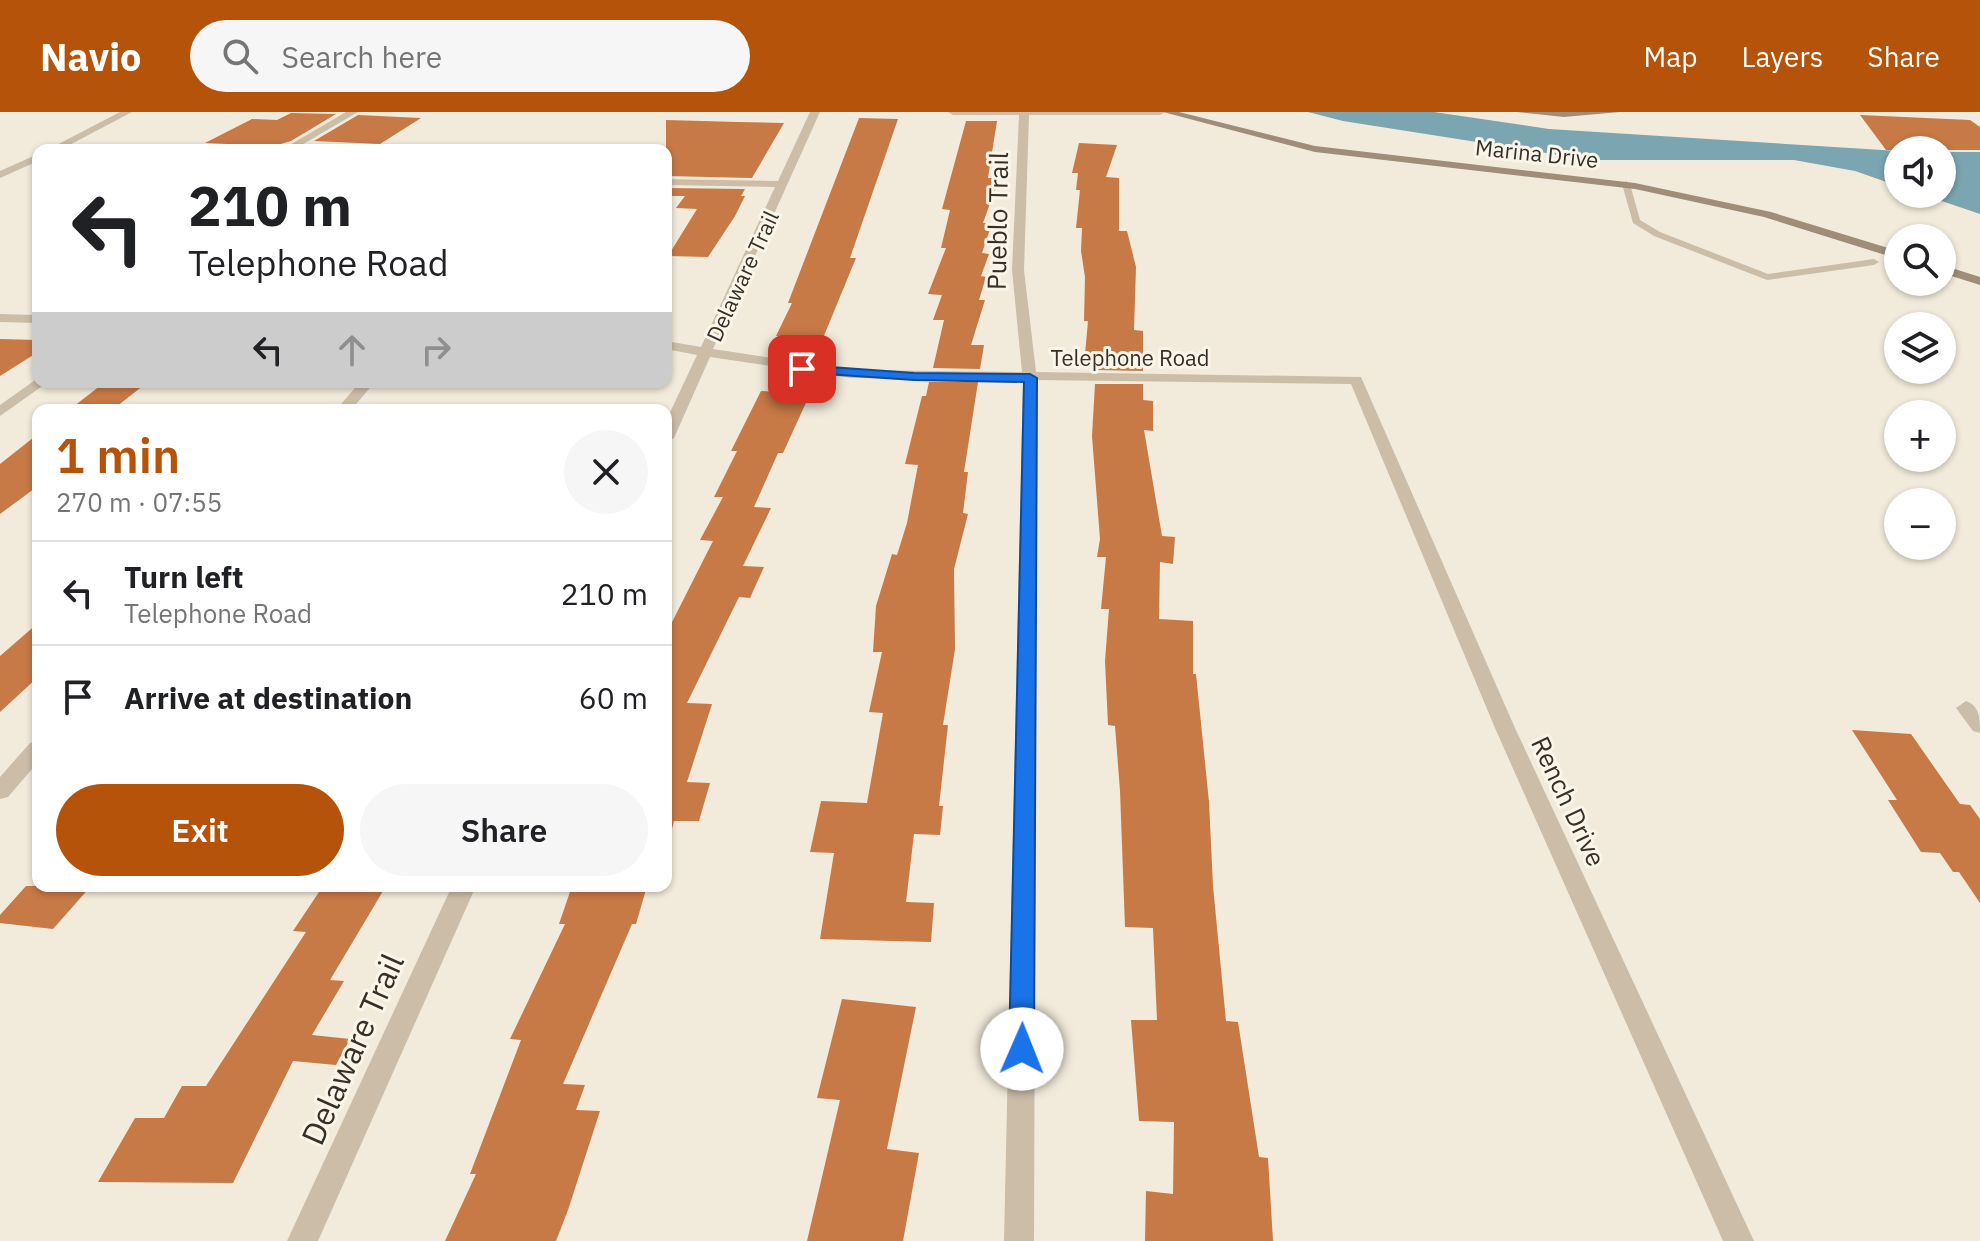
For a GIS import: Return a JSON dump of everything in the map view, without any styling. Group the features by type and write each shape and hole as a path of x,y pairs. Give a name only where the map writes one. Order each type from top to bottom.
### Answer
{"street":[{"path":"64,144 127,112"},
{"path":"297,144 353,112"},
{"name":"Delaware Trail","path":"672,425 815,112"},
{"path":"953,112 1160,112"},
{"name":"Marina Drive","path":"1168,112 1315,149 1626,184 1767,214 1884,251"},
{"path":"1522,112 1615,112"},
{"name":"Pueblo Trail","path":"1019,1241 1030,378 1018,270 1024,113"},
{"path":"0,175 32,160"},
{"path":"672,182 784,184"},
{"path":"1956,273 1980,281"},
{"path":"0,318 32,319"},
{"name":"Telephone Road","path":"672,346 802,369 851,374 1356,380"},
{"name":"Rench Drive","path":"1356,380 1505,728 1739,1241"},
{"path":"0,412 33,388"},
{"path":"348,404 363,388"},
{"path":"1966,708 1980,726"},
{"path":"0,791 32,755"},
{"name":"Delaware Trail","path":"302,1241 461,892"}],"lane":[{"path":"1626,184 1636,221 1767,277 1874,262"}],"water":[{"path":"1308,112 1434,112 1549,129 1884,150 1884,181 1855,171 1794,160 1591,160 1343,121"},
{"path":"1956,152 1980,152 1980,214 1956,206"}],"building":[{"path":"291,113 336,114 281,144 205,143 252,119 277,120"},
{"path":"358,115 421,118 380,144 314,141"},
{"path":"1860,115 1970,120 1980,127 1980,150 1956,150 1956,136 1884,136 1884,147"},
{"path":"859,118 898,119 850,258 856,258 823,338 776,336 792,303 788,303"},
{"path":"666,120 784,123 752,178 672,176 672,144 666,144"},
{"path":"966,121 997,121 988,178 999,178 983,223 992,223 982,253 989,254 981,276 986,277 979,300 985,300 971,345 984,345 980,369 933,368 944,320 933,320 942,295 928,294 946,248 941,248 950,210 942,209"},
{"path":"1079,143 1117,145 1106,177 1119,178 1119,231 1127,231 1136,267 1134,330 1143,331 1143,371 1096,370 1097,354 1085,354 1088,321 1084,321 1082,228 1076,228 1080,190 1076,190 1078,173 1072,173"},
{"path":"672,188 745,189 741,196 745,196 735,216 708,257 672,256 672,250 697,209 676,208 685,196 672,196"},
{"path":"0,339 32,340 32,356 0,376"},
{"path":"929,382 978,382 964,472 968,472 963,513 968,514 954,569 955,649 943,725 948,725 939,806 943,806 940,835 914,834 906,902 934,903 931,942 820,939 834,853 810,852 821,801 867,803 883,713 869,712 882,652 873,652 876,606 892,554 897,555 907,523 918,465 905,464 922,396 926,396"},
{"path":"1095,384 1143,384 1143,400 1153,401 1153,431 1144,430 1162,536 1175,537 1173,564 1160,562 1159,619 1193,621 1193,674 1196,674 1209,802 1213,886 1226,1021 1238,1022 1259,1157 1268,1158 1273,1241 1145,1241 1146,1191 1173,1194 1174,1122 1139,1121 1131,1020 1157,1020 1153,928 1125,927 1115,726 1108,725 1105,661 1109,609 1101,609 1106,557 1097,557 1100,539 1092,436"},
{"path":"97,388 140,388 120,404 77,404"},
{"path":"761,391 810,394 783,453 778,453 754,507 771,508 743,566 764,567 750,598 739,597 687,703 712,704 687,782 710,783 699,821 674,821 672,829 672,622 713,541 700,540 723,497 714,497 737,451 731,451"},
{"path":"32,439 32,490 0,514 0,464"},
{"path":"32,628 32,683 0,712 0,656"},
{"path":"1852,730 1911,734 1960,804 1970,805 1980,819 1980,903 1959,872 1953,872 1940,853 1921,852 1888,800 1897,800"},
{"path":"26,886 32,886 32,892 86,892 53,929 0,923 0,915"},
{"path":"319,892 382,892 330,980 344,981 312,1035 350,1039 336,1065 293,1061 233,1183 98,1182 135,1118 164,1118 182,1086 206,1086 306,932 293,931"},
{"path":"570,892 645,892 636,924 632,924 563,1084 585,1085 576,1110 600,1111 568,1210 556,1241 445,1241 476,1174 470,1174 521,1040 510,1039 565,924 559,924"},
{"path":"842,999 916,1007 887,1149 919,1153 903,1241 807,1241 840,1100 817,1098"}],"route":[{"path":"802,369 914,377 1030,378 1022,1049"}]}
